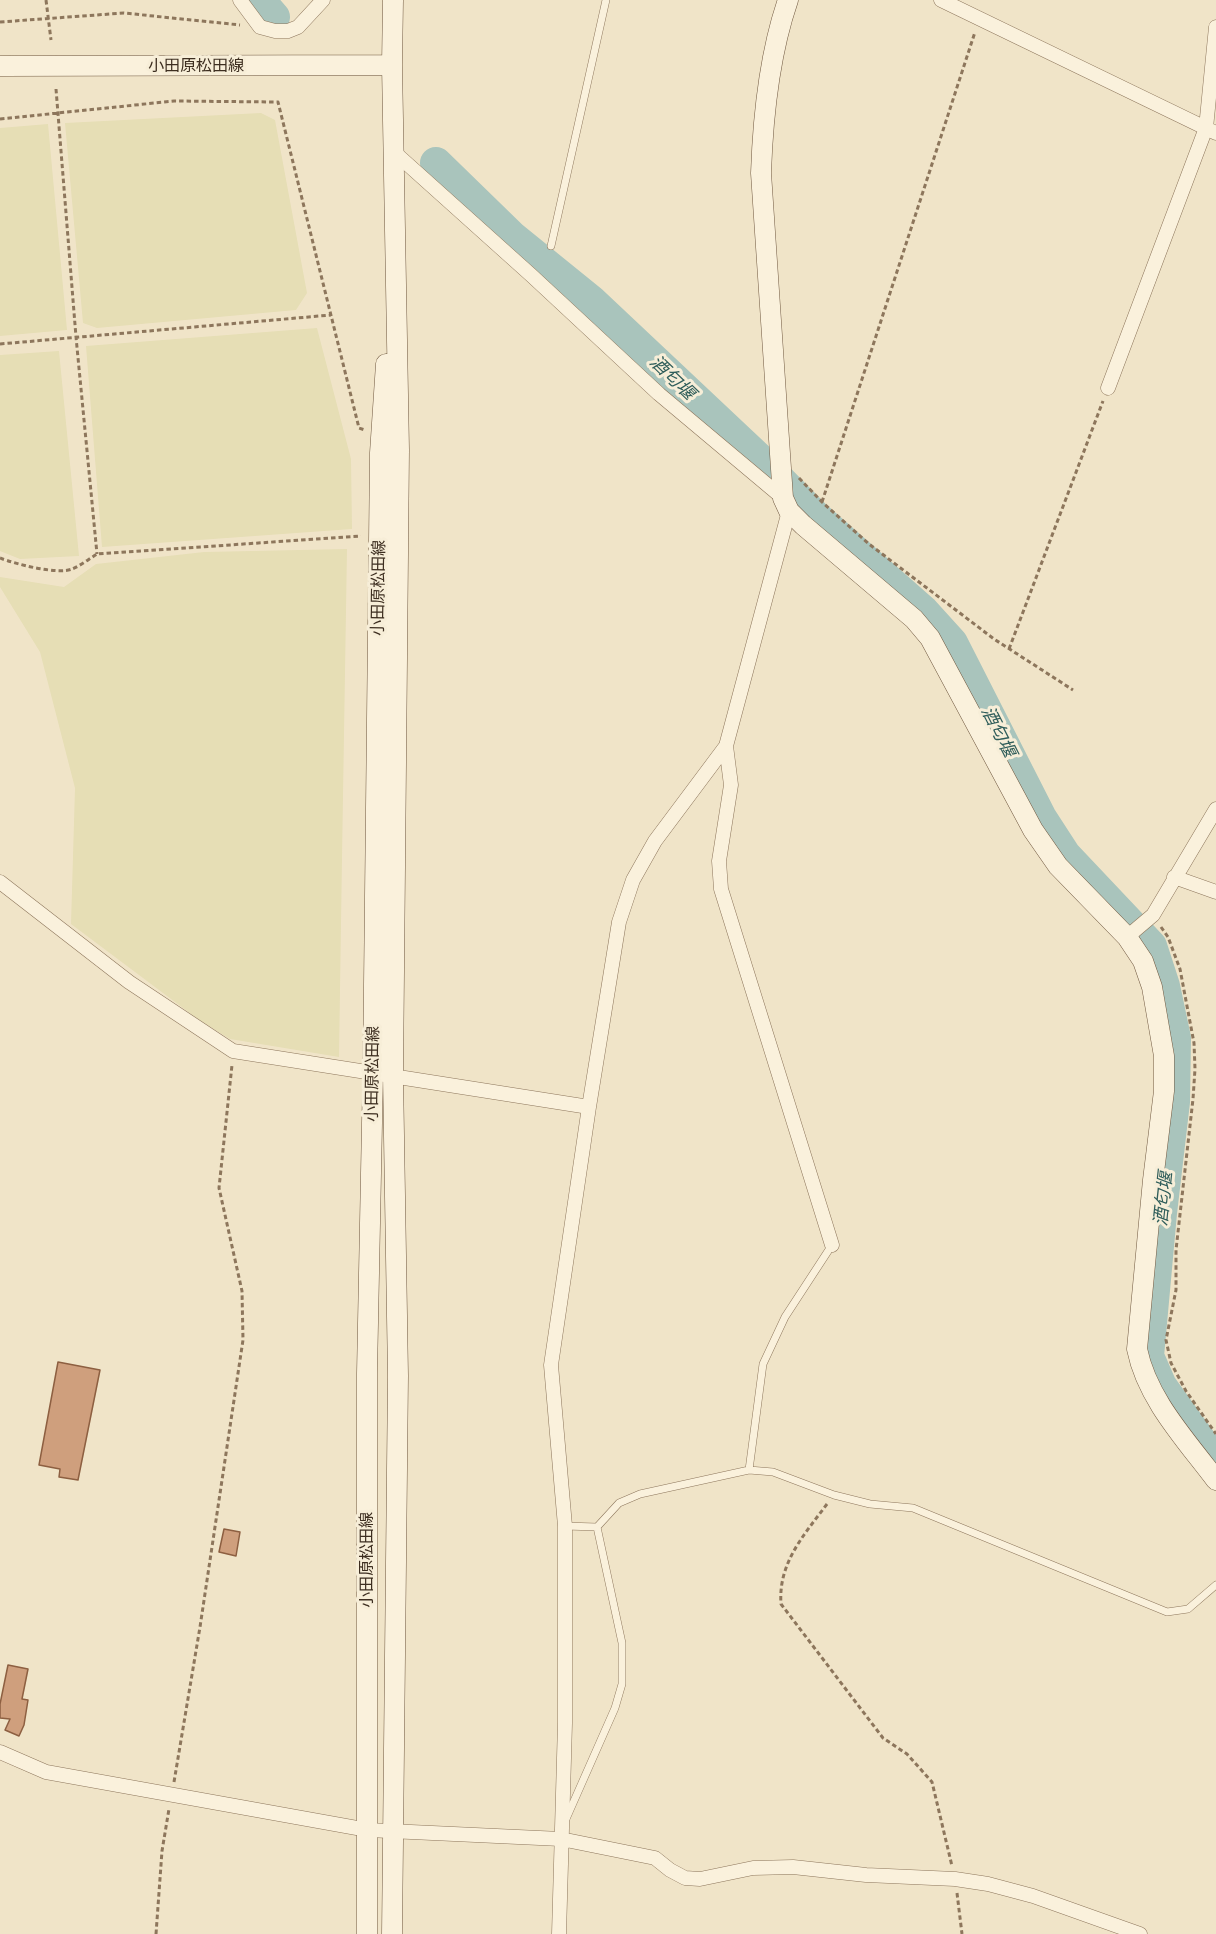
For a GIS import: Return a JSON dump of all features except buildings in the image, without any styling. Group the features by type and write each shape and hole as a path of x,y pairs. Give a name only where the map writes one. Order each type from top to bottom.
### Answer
{"main road":[{"name":"小田原松田線","path":"392,1934 398,1376 393,1076 399,450 392,65 393,0"},
{"path":"788,0 768,85 761,173 780,456 786,505 803,525 914,620 930,638 1033,830 1058,866 1127,937 1143,961 1152,987 1164,1056 1164,1091 1137,1349 1141,1368 1155,1395 1216,1480"},
{"name":"小田原松田線","path":"0,66 392,65"},
{"name":"小田原松田線","path":"367,1934 367,1374 374,1073 379,535 381,433 396,215"}],"street":[{"path":"240,0 260,27 275,31 288,31 298,27 323,0"},
{"path":"941,0 1211,131"},
{"path":"1108,388 1211,131 1216,27"},
{"path":"394,152 659,394 786,505 726,746 731,785 719,861 721,889 832,1245"},
{"path":"559,1934 565,1723 566,1526 551,1365 619,922 633,880 655,841 726,746"},
{"path":"1127,937 1154,915 1174,877 1216,809"},
{"path":"1174,877 1216,892"},
{"path":"0,882 129,982 233,1051 589,1107"},
{"path":"0,1752 46,1772 368,1830 561,1835 655,1858 685,1878 700,1879 753,1868 793,1866 866,1875 955,1879 988,1884 1032,1896 1140,1934"}],"lane":[{"path":"551,246 606,0"},
{"path":"749,1470 763,1364 785,1317 832,1245"},
{"path":"566,1526 597,1527 619,1503 640,1494 749,1470 773,1472 834,1495 870,1504 913,1508 1167,1612 1188,1610 1216,1585"},
{"path":"561,1835 615,1708 622,1684 622,1643 597,1527"}],"path":[{"path":"46,0 51,40"},
{"path":"0,22 124,13 260,27"},
{"path":"822,502 979,19"},
{"path":"56,89 76,337 97,554"},
{"path":"0,120 174,101 278,102 359,428 381,433"},
{"path":"0,344 331,315"},
{"path":"1009,649 1108,388"},
{"path":"780,456 822,502 869,543 994,639 1073,690"},
{"path":"0,558 16,564 43,569 70,570 97,554 379,535"},
{"path":"1154,915 1168,938 1180,969 1194,1043 1195,1069 1176,1250 1176,1290 1166,1340 1171,1363 1186,1391 1216,1434"},
{"path":"156,1934 162,1851 200,1627 243,1340 242,1291 219,1188 233,1051"},
{"path":"834,1495 792,1551 780,1589 781,1604 883,1738 907,1754 932,1782 955,1879 962,1934"}],"shaded area":[{"path":"261,113 275,120 307,293 296,310 97,328 83,323 65,123"},
{"path":"48,124 67,330 0,336 0,128"},
{"path":"317,328 351,459 352,529 102,547 86,346"},
{"path":"59,351 79,556 20,559 0,551 0,355"},
{"path":"347,549 339,1057 230,1039 199,1020 71,924 75,788 40,652 0,587 0,577 64,587 96,564 204,552"}],"waterway":[{"name":"酒匂堰","path":"259,0 274,17"},
{"name":"酒匂堰","path":"436,163 512,237 591,301 760,460 814,515 923,611 952,643 1041,818 1065,855 1151,946 1164,986 1175,1038 1174,1102 1148,1356 1161,1386 1216,1462"}]}
